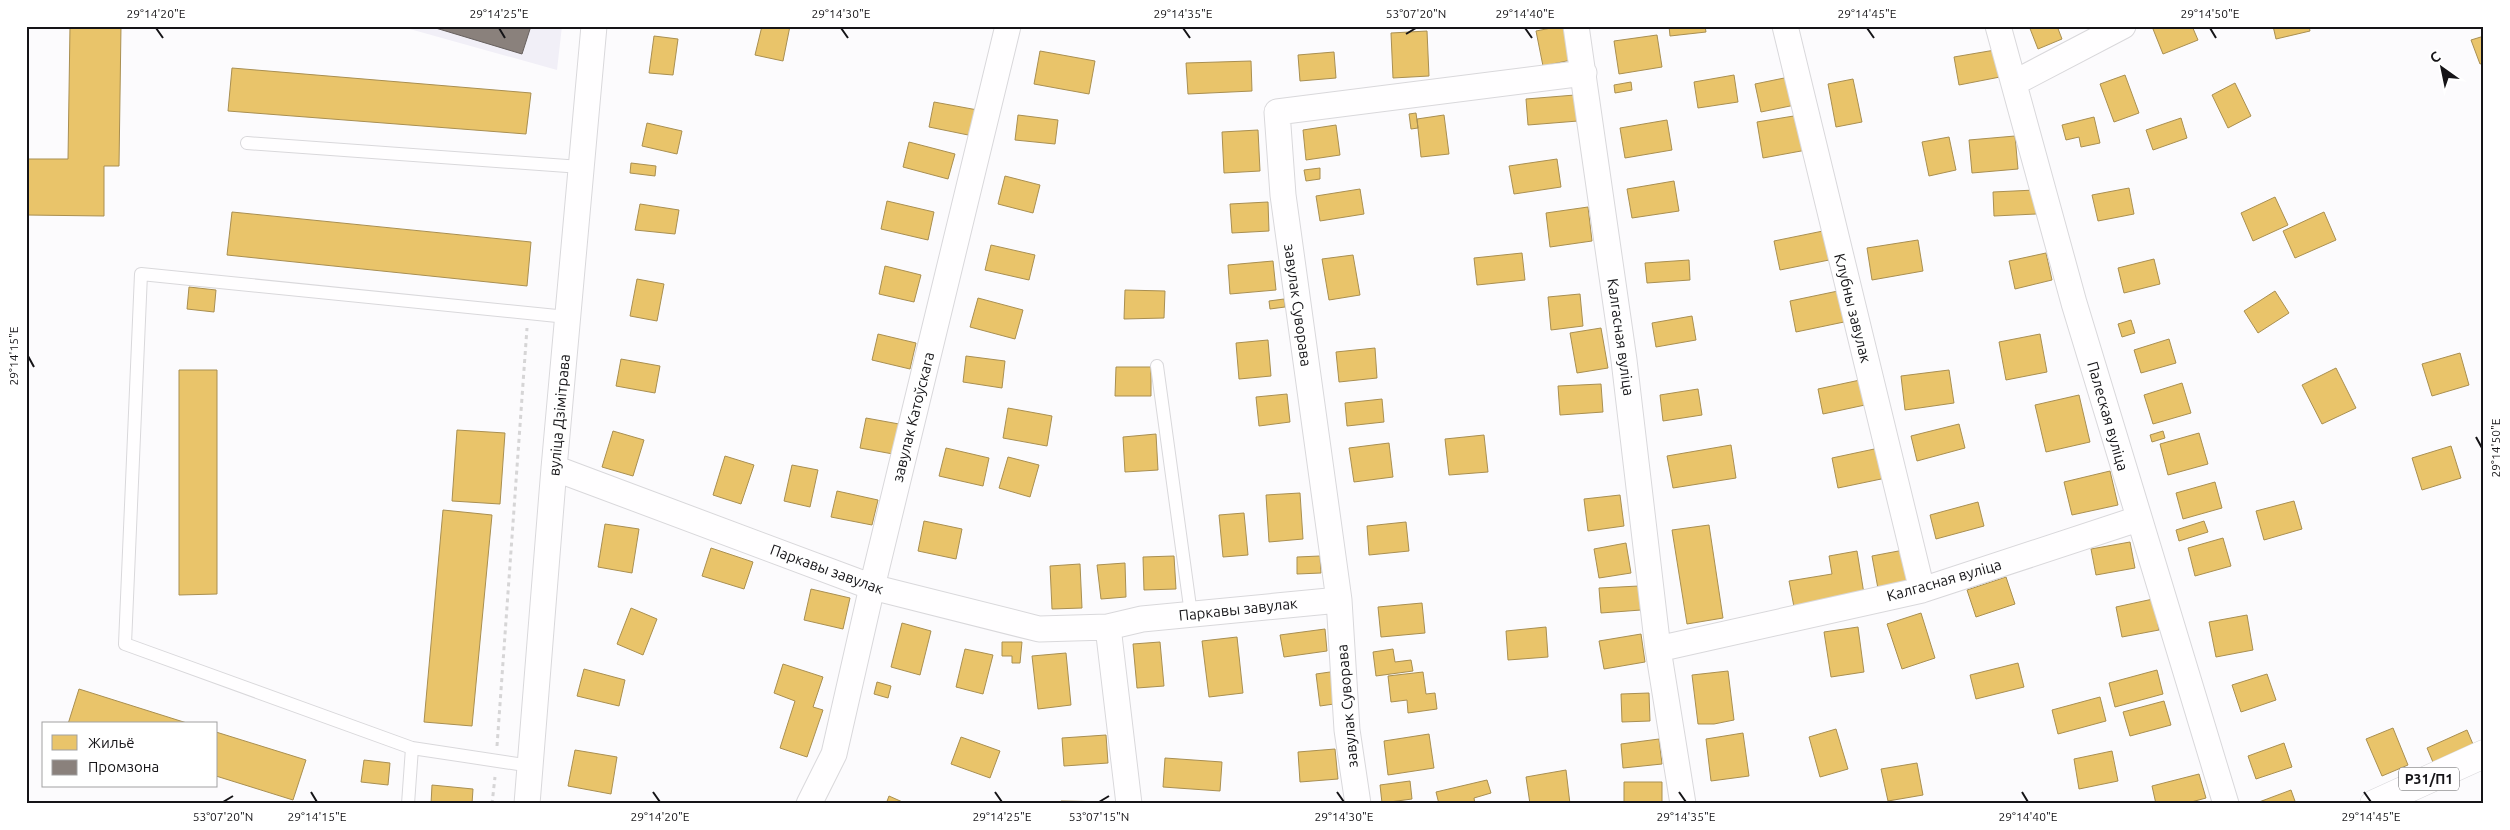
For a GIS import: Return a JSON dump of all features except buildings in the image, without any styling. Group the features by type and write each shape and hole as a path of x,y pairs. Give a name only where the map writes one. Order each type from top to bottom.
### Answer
{"main road":[{"name":"Р31/П1","path":"2374,804 2484,754"}],"street":[{"name":"вуліца Дзімітрава","path":"527,804 567,317 594,26"},
{"name":"завулак Катоўскага","path":"809,804 834,754 872,587 1008,26"},
{"name":"Калгасная вуліца","path":"1576,26 1624,360 1658,649 1683,804"},
{"name":"Клубны завулак","path":"1785,26 1922,590"},
{"name":"Палеская вуліца","path":"1998,26 2074,303 2226,804"},
{"path":"2014,83 2123,26"},
{"name":"завулак Суворава","path":"1358,804 1347,730 1339,600 1283,195 1277,112 1584,74"},
{"name":"Паркавы завулак","path":"554,468 872,587 1039,629 1108,627 1142,619 1339,600"},
{"name":"Калгасная вуліца","path":"1658,649 1922,590 2138,519"},
{"path":"1108,627 1129,804"}],"lane":[{"path":"247,143 581,167"},
{"path":"531,766 412,748 125,644 141,274 567,317"},
{"path":"1158,366 1191,614"},
{"path":"408,804 412,748"}],"path":[{"path":"492,804 528,313"}],"shaded area":[{"path":"399,26 562,26 557,70"}]}
